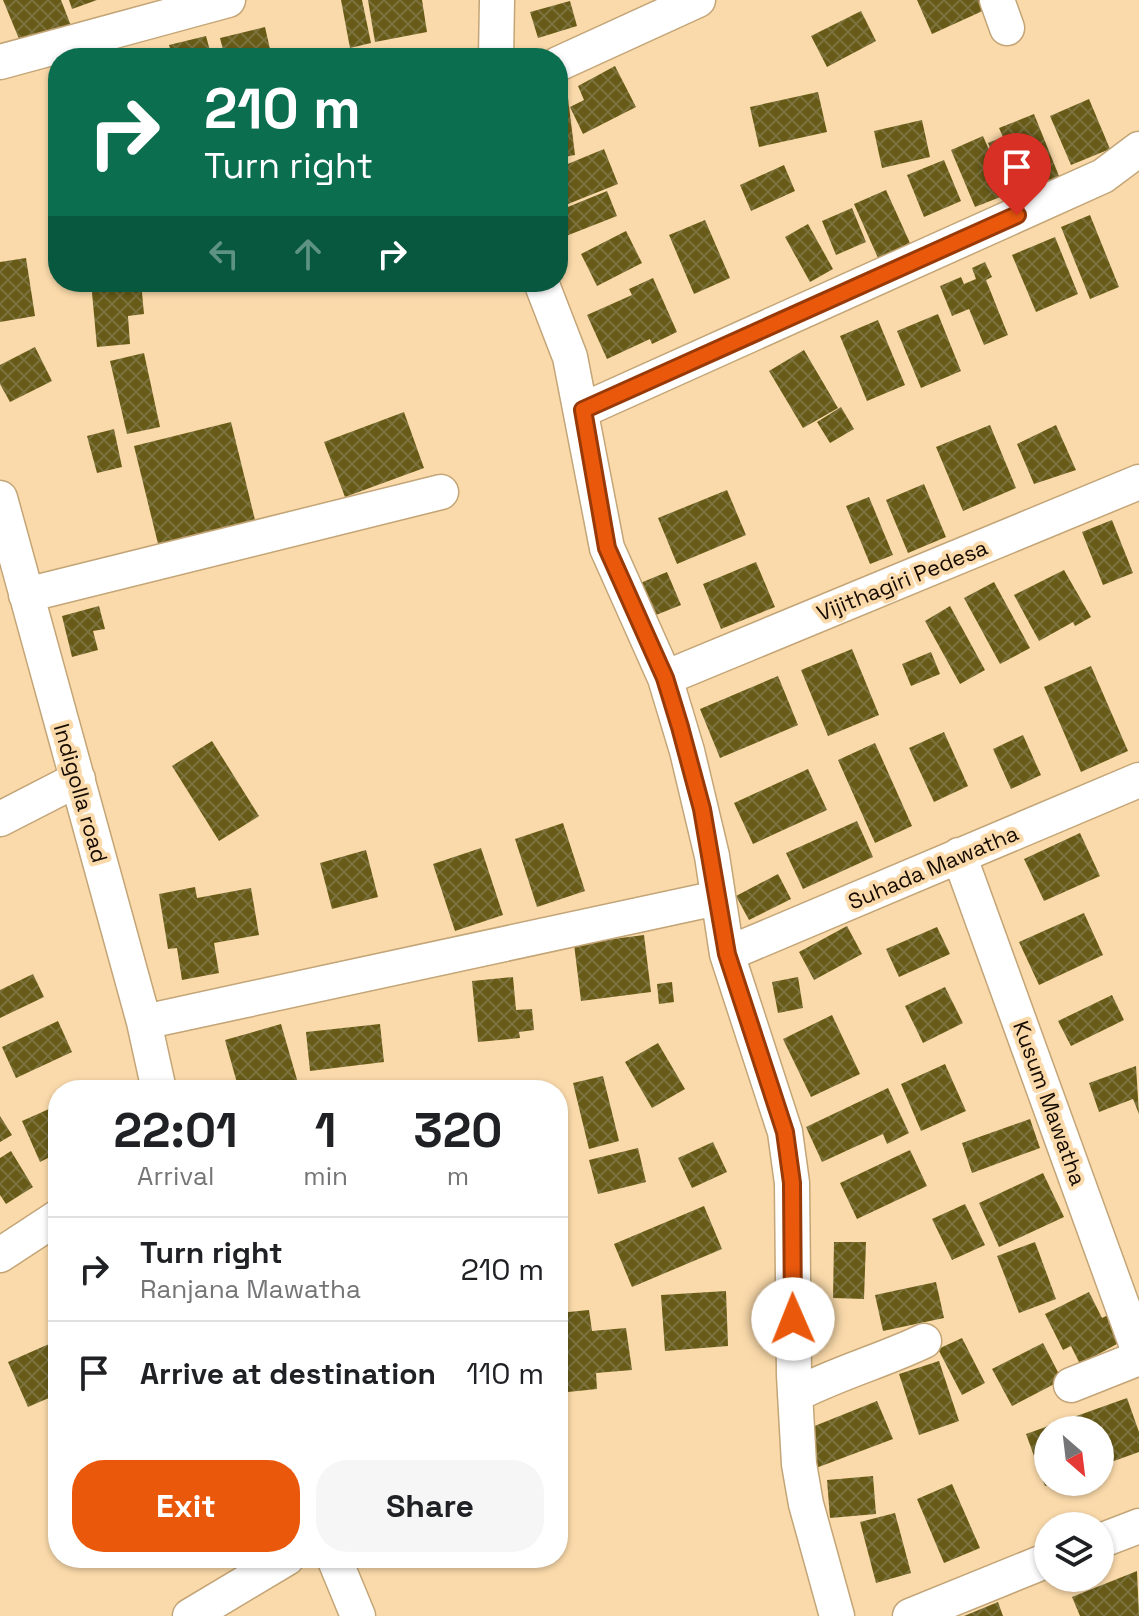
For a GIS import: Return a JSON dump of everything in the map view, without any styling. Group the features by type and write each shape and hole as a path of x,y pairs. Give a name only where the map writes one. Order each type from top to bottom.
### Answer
{"street":[{"path":"51,48 228,0"},
{"path":"496,48 497,0"},
{"path":"568,59 698,0"},
{"path":"0,62 48,49"},
{"path":"583,410 1103,176 1139,149"},
{"path":"545,292 570,357 583,410 607,548 665,678 702,809 727,954 751,1036 776,1102 789,1155 799,1464 806,1504 837,1616"},
{"name":"Vijithagiri Pedesa","path":"665,678 1139,482"},
{"path":"26,595 441,492"},
{"name":"Indigolla road","path":"2,513 78,779 157,1080"},
{"path":"0,819 78,779"},
{"name":"Suhada Mawatha","path":"727,954 1139,780"},
{"name":"Kusum Mawatha","path":"959,855 1139,1352"},
{"path":"144,1022 717,898"},
{"path":"0,1255 48,1224"},
{"path":"795,1395 824,1380 888,1358 924,1341"},
{"path":"1071,1385 1139,1358"},
{"path":"1114,1536 1139,1526"},
{"path":"910,1616 1034,1566"},
{"path":"190,1616 270,1568"},
{"path":"338,1568 358,1616"}],"building":[{"path":"3,0 61,0 73,31 24,51"},
{"path":"69,0 97,0 72,9"},
{"path":"341,0 362,0 371,43 350,48"},
{"path":"368,0 422,0 427,32 375,42"},
{"path":"917,0 983,0 987,9 932,34"},
{"path":"570,1 577,26 538,38 530,12"},
{"path":"861,11 876,41 827,67 811,36"},
{"path":"265,27 270,48 222,48 220,38"},
{"path":"206,36 209,48 170,48 169,45"},
{"path":"615,66 636,107 583,134 570,107 584,100 578,86"},
{"path":"818,92 827,132 759,147 750,107"},
{"path":"568,98 575,155 568,156"},
{"path":"1089,99 1110,149 1071,165 1050,116"},
{"path":"1034,114 1059,176 1025,190 1009,150 994,156 988,143 1003,137 999,128"},
{"path":"922,120 930,157 882,168 874,131"},
{"path":"983,136 1008,194 975,207 951,150"},
{"path":"604,149 618,184 568,204 568,164"},
{"path":"944,160 961,201 924,217 907,175"},
{"path":"784,165 795,191 751,211 740,185"},
{"path":"886,190 910,243 878,258 854,204"},
{"path":"607,191 617,216 568,235 568,207"},
{"path":"852,208 866,242 836,255 822,221"},
{"path":"1090,215 1119,287 1090,299 1061,227"},
{"path":"705,220 730,278 694,294 669,235"},
{"path":"808,224 833,269 810,282 785,237"},
{"path":"626,231 642,263 597,286 581,254"},
{"path":"1055,237 1078,294 1036,312 1012,255"},
{"path":"26,258 35,316 0,322 0,262"},
{"path":"985,262 992,277 986,280 1008,335 984,345 969,309 952,316 940,286 961,277 964,284 976,279 972,268"},
{"path":"653,278 677,332 652,344 650,339 607,359 587,315 632,295 629,289"},
{"path":"92,292 142,292 144,314 128,316 130,344 97,347"},
{"path":"938,314 961,371 921,388 897,331"},
{"path":"878,320 905,385 867,401 840,336"},
{"path":"35,347 52,381 10,402 0,384 0,365"},
{"path":"804,350 838,408 803,428 769,371"},
{"path":"144,353 160,427 127,434 110,361"},
{"path":"841,407 854,429 830,443 817,422"},
{"path":"404,412 424,468 345,497 324,442"},
{"path":"231,422 257,528 160,552 134,446"},
{"path":"990,425 1016,488 963,511 936,447"},
{"path":"1056,425 1076,470 1034,484 1017,444"},
{"path":"114,429 122,467 97,473 87,436"},
{"path":"924,484 946,537 908,553 886,500"},
{"path":"727,490 746,535 677,564 658,518"},
{"path":"869,497 893,555 870,564 846,506"},
{"path":"1112,520 1133,573 1103,585 1082,532"},
{"path":"756,562 775,607 721,629 703,584"},
{"path":"1064,570 1091,617 1075,626 1073,622 1039,641 1014,595"},
{"path":"667,572 681,605 646,619 633,586"},
{"path":"994,582 1030,648 1000,664 964,598"},
{"path":"99,606 105,629 93,631 98,650 72,657 62,616"},
{"path":"950,606 985,670 960,684 925,621"},
{"path":"852,649 879,715 828,736 801,670"},
{"path":"931,652 940,674 911,686 902,664"},
{"path":"1091,666 1128,751 1081,772 1044,687"},
{"path":"778,676 798,725 720,758 700,709"},
{"path":"944,732 968,786 934,802 909,748"},
{"path":"1023,735 1041,775 1011,789 993,749"},
{"path":"212,741 259,816 219,841 172,766"},
{"path":"875,743 912,826 875,843 838,760"},
{"path":"808,769 827,810 753,844 734,803"},
{"path":"857,821 873,857 803,889 786,853"},
{"path":"563,823 585,891 537,907 515,839"},
{"path":"1080,833 1100,876 1044,901 1024,859"},
{"path":"481,848 503,915 455,931 433,864"},
{"path":"366,850 378,897 332,909 320,863"},
{"path":"778,874 791,899 749,920 736,896"},
{"path":"195,887 197,898 251,888 259,935 214,943 219,973 182,980 177,948 168,949 159,894"},
{"path":"1084,913 1103,955 1039,985 1019,942"},
{"path":"847,926 862,954 814,980 799,952"},
{"path":"937,927 950,954 899,977 886,949"},
{"path":"644,935 651,992 581,1001 574,944"},
{"path":"33,974 44,997 0,1018 0,990"},
{"path":"513,977 516,1010 532,1009 534,1030 519,1032 520,1038 478,1042 472,981"},
{"path":"798,977 803,1008 778,1013 772,982"},
{"path":"672,982 674,1002 659,1004 657,984"},
{"path":"945,987 963,1023 923,1043 905,1006"},
{"path":"1112,995 1124,1020 1071,1046 1058,1021"},
{"path":"832,1015 860,1074 811,1097 783,1039"},
{"path":"58,1021 72,1052 16,1078 2,1047"},
{"path":"281,1024 297,1080 236,1080 225,1040"},
{"path":"380,1024 384,1062 310,1071 306,1032"},
{"path":"658,1043 685,1089 652,1108 625,1062"},
{"path":"945,1064 966,1111 921,1131 901,1084"},
{"path":"1136,1066 1139,1114 1133,1099 1099,1112 1089,1083"},
{"path":"603,1076 619,1141 589,1149 573,1083"},
{"path":"888,1088 909,1133 887,1144 883,1134 822,1162 806,1127"},
{"path":"48,1109 48,1158 40,1162 22,1121"},
{"path":"0,1116 12,1135 0,1142"},
{"path":"1030,1119 1040,1148 972,1173 962,1143"},
{"path":"713,1142 727,1172 692,1188 678,1158"},
{"path":"638,1148 646,1182 598,1194 589,1160"},
{"path":"910,1150 927,1186 857,1219 840,1183"},
{"path":"11,1151 33,1187 6,1204 0,1195 0,1158"},
{"path":"1043,1173 1064,1217 999,1247 979,1203"},
{"path":"965,1204 985,1245 952,1260 932,1219"},
{"path":"704,1206 722,1249 632,1287 614,1244"},
{"path":"834,1242 866,1242 864,1299 833,1298"},
{"path":"1035,1242 1056,1299 1019,1313 997,1256"},
{"path":"936,1282 944,1318 883,1331 875,1295"},
{"path":"726,1291 728,1346 665,1351 661,1295"},
{"path":"1089,1292 1102,1318 1114,1312 1128,1338 1080,1364 1071,1346 1063,1350 1045,1314"},
{"path":"589,1310 592,1331 626,1328 632,1370 596,1373 597,1389 568,1392 568,1312"},
{"path":"962,1338 985,1383 962,1395 938,1349"},
{"path":"1043,1343 1062,1380 1012,1406 992,1369"},
{"path":"48,1344 48,1398 28,1407 8,1362"},
{"path":"939,1361 959,1421 919,1435 899,1374"},
{"path":"1127,1398 1139,1432 1139,1452 1114,1461 1114,1416 1076,1416"},
{"path":"877,1401 893,1439 816,1468 802,1431"},
{"path":"1034,1431 1034,1456 1026,1434"},
{"path":"873,1476 876,1514 830,1518 827,1480"},
{"path":"952,1484 980,1548 944,1563 917,1499"},
{"path":"895,1513 911,1573 876,1583 860,1522"},
{"path":"1137,1571 1139,1616 1080,1616 1072,1597 1084,1592 1114,1592 1114,1580"},
{"path":"998,1602 1003,1616 964,1616"}],"route":[{"path":"793,1319 792,1183 785,1132 751,1036 727,954 712,856 680,727 665,678 624,592 607,548 583,410 1017,215"}]}
